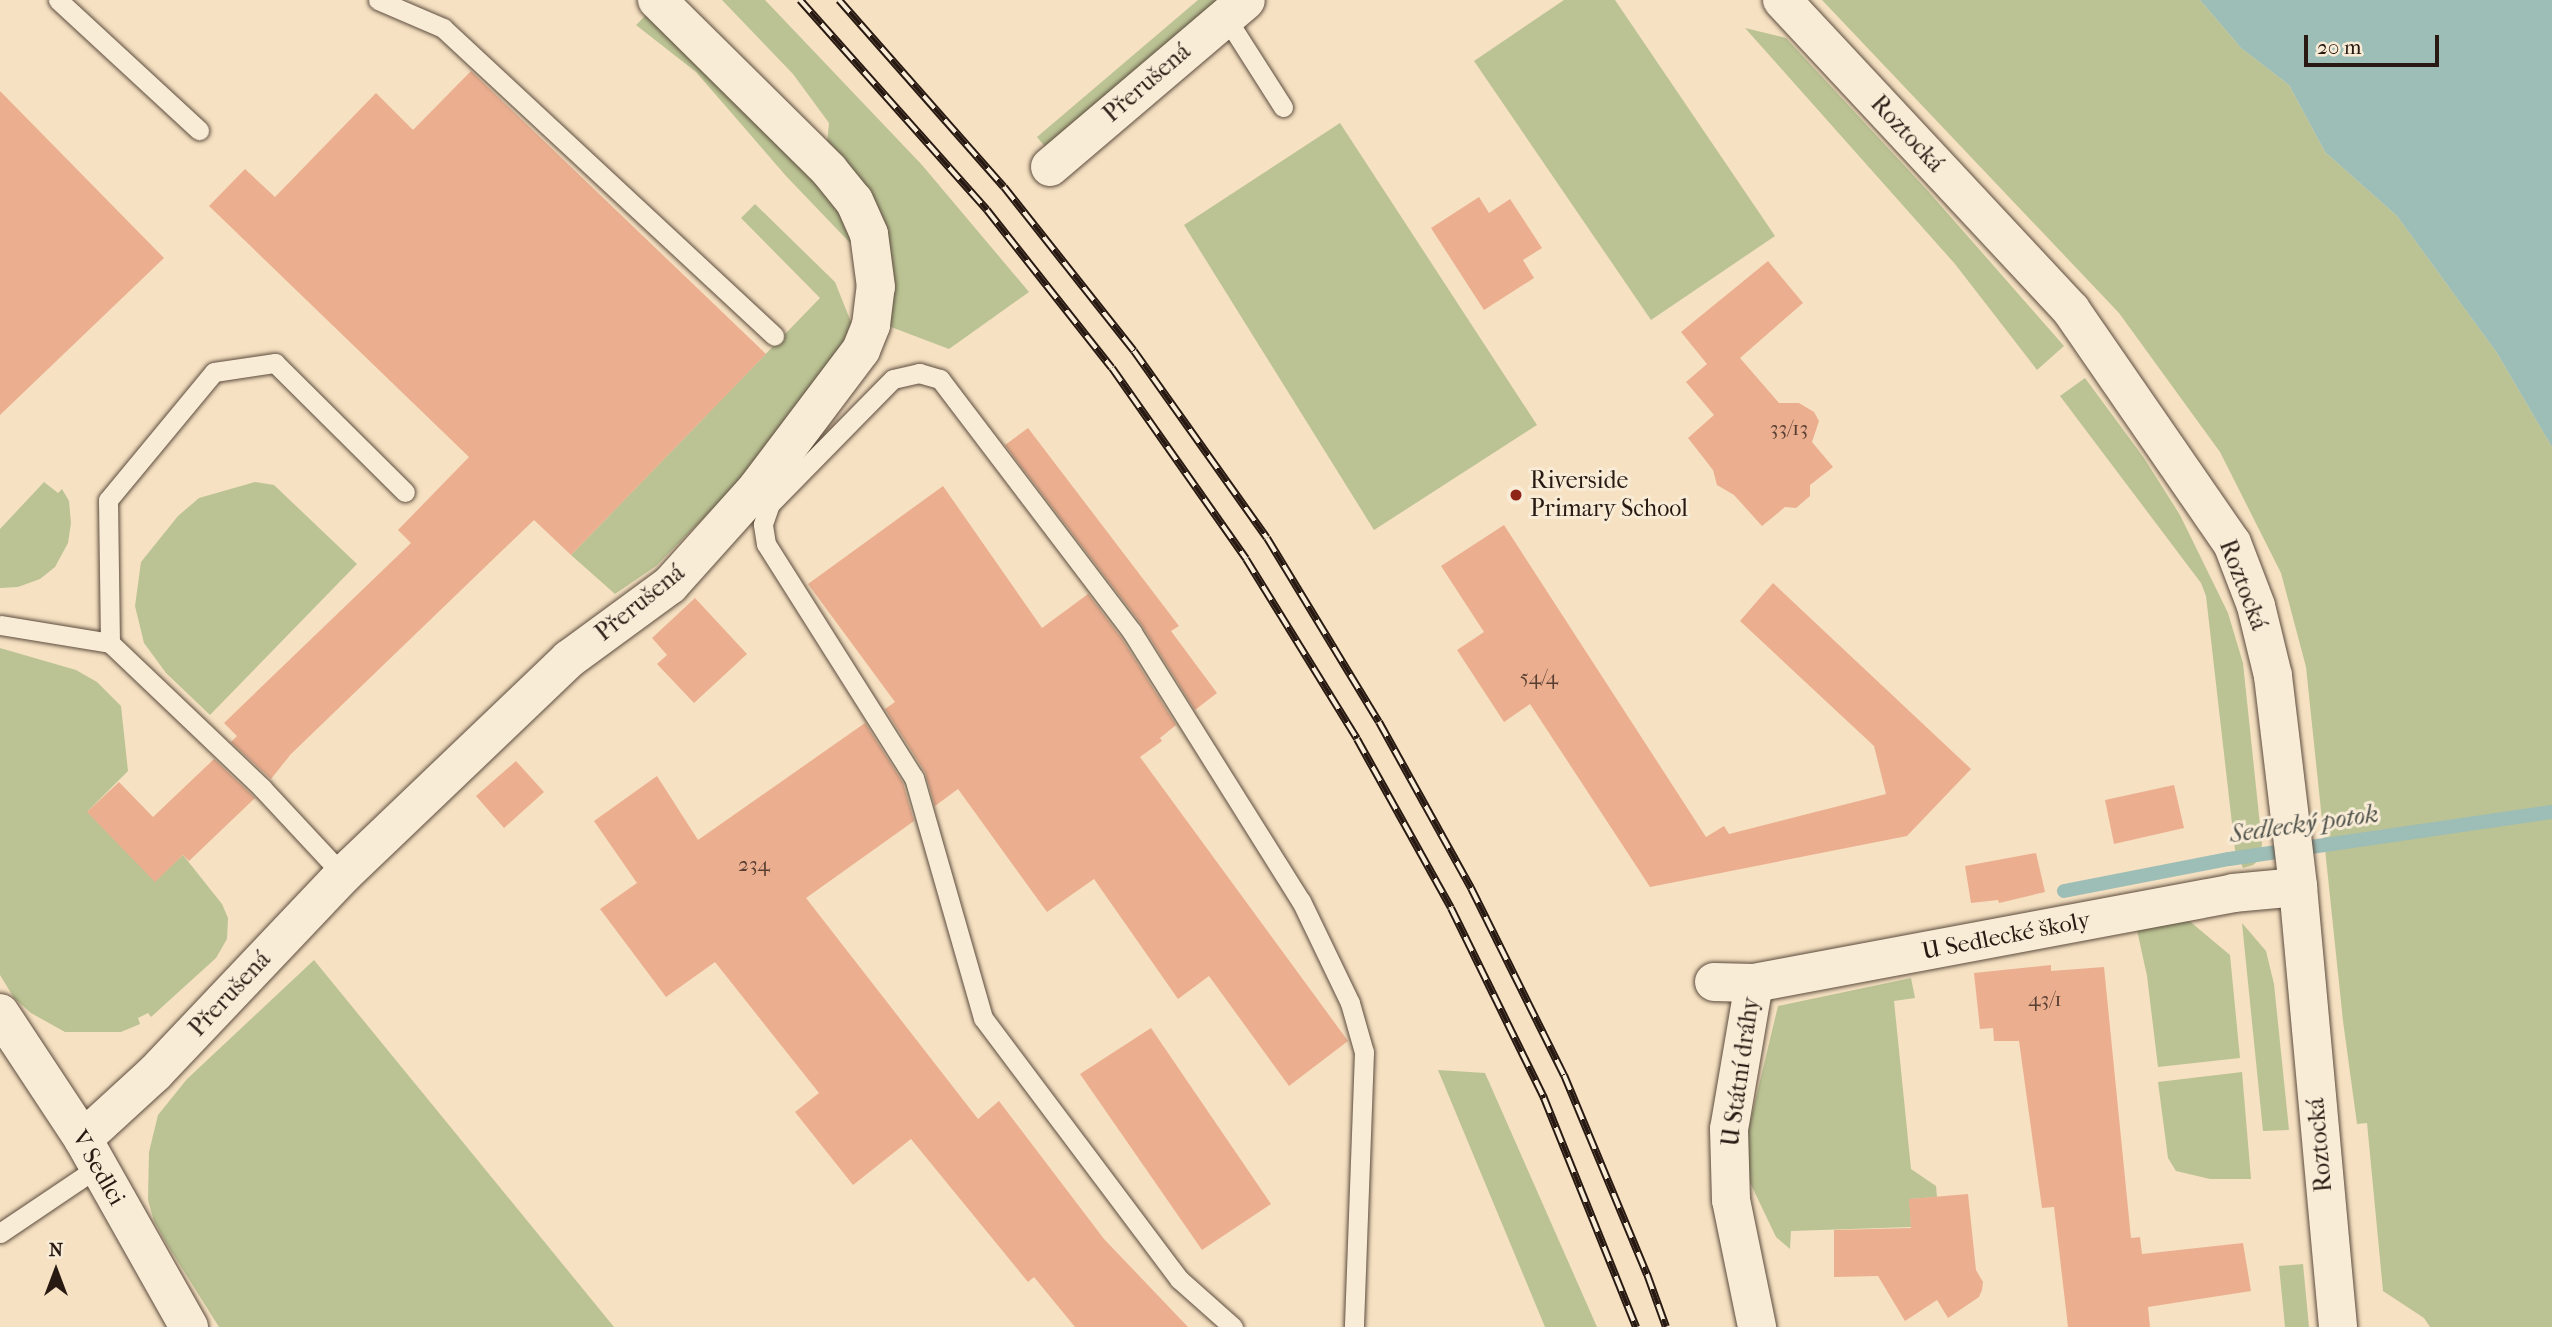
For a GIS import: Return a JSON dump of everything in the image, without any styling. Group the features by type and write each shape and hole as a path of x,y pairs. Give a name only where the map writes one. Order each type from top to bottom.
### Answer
{"street":[{"name":"Přerušená","path":"91,1153 156,1073 342,875 569,659 670,585 757,488 861,350 871,325 876,287 869,234 854,201 829,170 657,0"},
{"name":"Roztocká","path":"1782,0 2071,310 2232,543 2256,607 2273,676 2298,887 2338,1327"},
{"name":"Přerušená","path":"1050,167 1235,8"},
{"name":"U Sedlecké školy","path":"1714,982 1754,983 2233,893 2298,887"},
{"name":"U Státní dráhy","path":"1754,983 1729,1129 1731,1200 1757,1327"},
{"name":"V Sedlci","path":"0,1013 91,1153 178,1324"}],"lane":[{"path":"58,0 200,130"},
{"path":"378,0 443,28 774,336"},
{"path":"1235,8 1283,107"},
{"path":"110,643 108,500 214,372 275,363 405,492"},
{"path":"1233,1327 1179,1279 983,1018 914,778 766,544 762,524 770,504 894,379 919,373 940,379 1132,632 1301,901 1350,1003 1364,1052 1354,1327"},
{"path":"0,625 110,643 262,788 342,875"},
{"path":"0,1233 91,1153"}],"green space":[{"path":"722,0 765,0 922,165 1029,292 949,349 891,327 889,274 827,143 829,123 793,74"},
{"path":"1198,0 1225,0 1046,148 1037,137"},
{"path":"1564,0 1615,0 1775,236 1651,320 1474,61"},
{"path":"1822,0 2200,0 2241,48 2289,85 2325,152 2397,216 2497,353 2552,447 2552,1327 2430,1327 2424,1318 2383,1291 2367,1123 2357,1124 2343,1021 2306,667 2281,573 2220,452 2119,313"},
{"path":"647,14 755,115 839,208 854,247 786,176 696,72 636,25"},
{"path":"1745,28 1786,38 1928,191 2064,346 2037,370 1955,264"},
{"path":"1340,123 1537,425 1374,530 1184,225"},
{"path":"755,204 835,282 853,327 834,359 750,471 656,566 615,594 571,555 820,298 741,218"},
{"path":"2085,378 2144,458 2180,515 2228,613 2243,663 2262,844 2259,860 2253,865 2243,868 2235,850 2206,596 2201,583 2060,396"},
{"path":"44,482 58,493 62,489 69,501 71,523 68,543 55,567 40,579 18,587 0,588 0,529"},
{"path":"255,482 274,485 357,564 210,715 166,673 144,643 135,606 141,562 178,516 199,498"},
{"path":"0,648 76,670 97,682 121,706 128,771 88,811 155,881 183,855 222,904 228,918 227,939 216,958 151,1017 148,1013 138,1018 140,1024 121,1032 65,1032 31,1013 14,998 0,975"},
{"path":"2187,919 2230,955 2240,1058 2158,1067 2147,976 2137,930"},
{"path":"2242,923 2266,951 2274,984 2289,1130 2263,1131"},
{"path":"314,960 614,1327 219,1327 154,1221 148,1200 149,1152 158,1115 187,1079"},
{"path":"1911,978 1915,998 1894,1001 1911,1169 1936,1186 1937,1197 1910,1199 1911,1227 1791,1231 1790,1249 1776,1237 1744,1170 1742,1156 1778,1006"},
{"path":"1438,1070 1485,1073 1597,1327 1545,1327"},
{"path":"2242,1072 2251,1179 2210,1179 2176,1171 2168,1158 2158,1082"},
{"path":"2303,1264 2309,1327 2285,1327 2279,1266"}],"water":[{"path":"2200,0 2552,0 2552,447 2497,353 2397,216 2325,152 2289,85 2241,48"}],"building":[{"path":"471,71 766,354 571,555 534,520 291,754 271,779 231,742 237,736 224,723 411,543 398,530 469,457 209,206 245,169 275,197 376,93 413,130"},
{"path":"0,91 164,258 0,415"},
{"path":"1479,197 1489,213 1510,199 1542,248 1523,260 1534,278 1484,310 1431,228"},
{"path":"1768,261 1803,303 1740,358 1779,403 1799,403 1814,412 1819,421 1812,442 1833,467 1810,485 1810,496 1796,508 1785,507 1762,526 1734,495 1717,485 1713,470 1688,438 1714,415 1686,382 1707,364 1681,332"},
{"path":"1028,428 1179,626 1171,631 1217,693 1195,710 1142,625 1005,445"},
{"path":"943,486 1042,628 1088,594 1122,639 1176,725 1160,738 1162,741 1140,757 1348,1041 1289,1086 1209,976 1178,999 1094,879 1047,912 958,789 935,806 925,772 885,709 895,702 808,584"},
{"path":"1504,525 1706,837 1724,826 1729,834 1886,794 1874,746 1740,621 1773,583 1971,769 1907,836 1650,887 1530,704 1504,722 1457,650 1484,632 1441,566"},
{"path":"695,598 747,654 694,703 657,664 667,655 652,638"},
{"path":"865,723 903,783 914,821 806,898 978,1119 999,1101 1104,1239 1188,1327 1075,1327 1034,1277 1028,1282 911,1139 853,1185 795,1112 819,1093 715,962 666,997 600,909 637,883 594,821 657,776 698,840"},
{"path":"214,759 255,798 189,861 183,855 155,882 87,812 119,782 153,817"},
{"path":"516,761 544,792 504,828 476,796"},
{"path":"2174,785 2184,828 2114,844 2105,800"},
{"path":"2036,853 2045,892 1999,903 1998,900 1971,903 1965,866"},
{"path":"2051,965 2051,971 2104,967 2131,1238 2140,1237 2142,1254 2243,1243 2251,1291 2148,1307 2150,1327 2068,1327 2054,1207 2042,1208 2019,1041 1994,1041 1993,1028 1980,1029 1974,973"},
{"path":"1151,1028 1271,1204 1202,1250 1080,1074"},
{"path":"1968,1194 1976,1270 1983,1282 1982,1290 1979,1297 1948,1318 1937,1300 1905,1321 1878,1276 1834,1277 1834,1230 1911,1228 1909,1199"}],"waterway":[{"name":"Sedlecký potok","path":"2064,891 2229,859 2552,812"}],"railway":[{"path":"800,0 987,210 1112,368 1246,559 1357,739 1451,908 1544,1098 1636,1327"},
{"path":"839,0 1004,187 1134,351 1267,538 1379,722 1471,888 1564,1075 1647,1274 1666,1327"}],"place":[{"name":"Riverside Primary School","path":"1516,495"}]}
